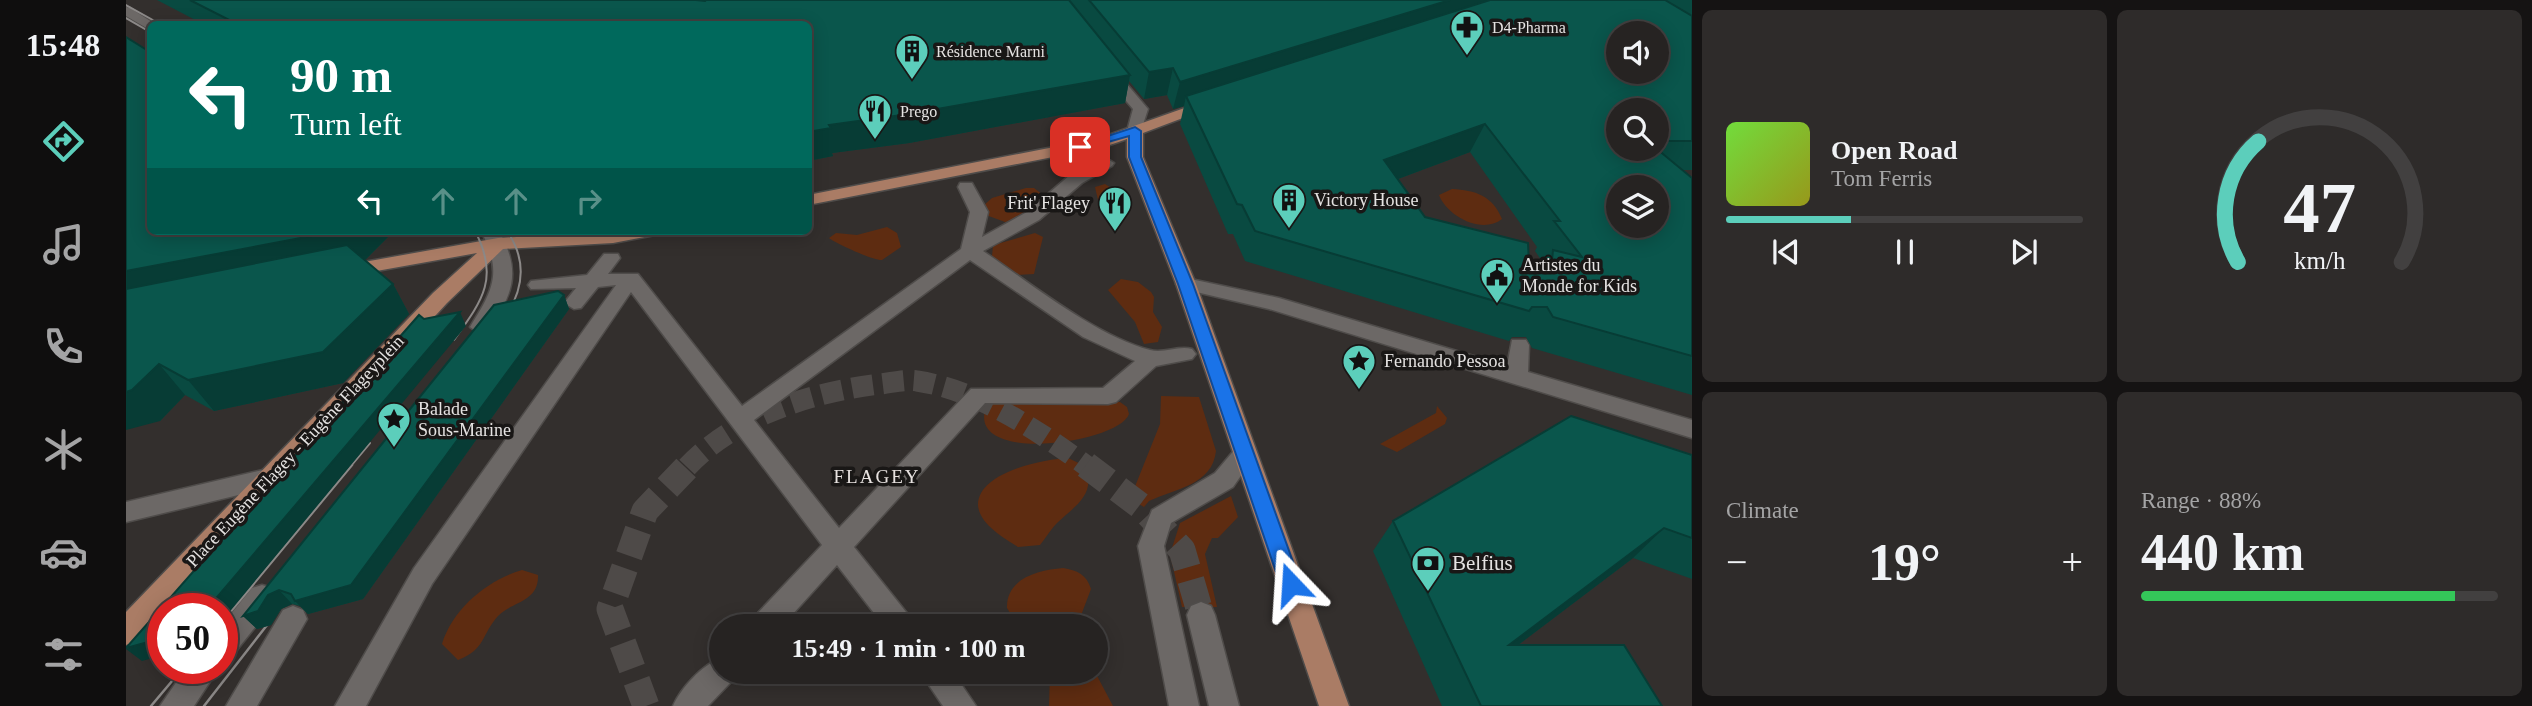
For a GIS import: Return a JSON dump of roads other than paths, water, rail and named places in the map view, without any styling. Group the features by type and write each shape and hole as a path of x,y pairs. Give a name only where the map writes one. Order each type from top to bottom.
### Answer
{"main road":[{"path":"812,199 1104,142 1223,99"},
{"path":"1135,131 1135,157 1186,284 1334,706"},
{"path":"322,276 500,235 613,238 628,235"},
{"name":"Place Eugène Flagey - Eugène Flageyplein","path":"126,632 267,479 500,235"}],"street":[{"path":"126,11 146,23"},
{"path":"126,24 146,23"},
{"path":"1100,59 1141,109 1135,131"},
{"path":"740,419 970,251 1033,216 1076,179 1105,163"},
{"path":"966,187 979,212 970,251"},
{"path":"464,346 490,314 502,292 506,262 500,235"},
{"path":"970,251 1090,332 1150,359 1185,354"},
{"path":"574,303 611,258"},
{"path":"631,278 891,614"},
{"path":"538,285 631,278"},
{"path":"350,706 423,576 631,278"},
{"path":"1186,284 1272,303 1692,429"},
{"path":"1517,377 1519,345"},
{"path":"776,614 840,548 979,395 1108,396 1150,359"},
{"path":"1184,706 1151,547 1160,517 1224,480 1244,454"},
{"path":"126,512 267,479"},
{"path":"238,627 274,583"},
{"path":"1200,615 1224,706"},
{"path":"237,704 293,618"},
{"path":"179,702 193,684"},
{"path":"688,706 709,684"},
{"path":"944,684 961,706"}],"tunnel":[{"path":"688,466 728,434 776,409 828,393 908,380 940,386 985,403 1028,426 1088,467"},
{"path":"1086,465 1142,507 1182,550 1201,615"},
{"path":"646,706 610,609 645,511 688,466"}],"tram line":[{"path":"126,5 155,21"},
{"path":"126,18 147,30"},
{"path":"454,340 480,301 487,276 486,262 477,235"},
{"path":"505,317 516,296 521,274 518,253 509,235"},
{"path":"350,467 370,443"},
{"path":"238,603 352,465"},
{"path":"204,706 278,611"},
{"path":"151,706 170,684"}],"place":[{"name":"D4-Pharma","path":"1467,57"},
{"name":"Résidence Marni","path":"912,81"},
{"name":"Prego","path":"875,141"},
{"name":"Victory House","path":"1289,230"},
{"name":"Frit' Flagey","path":"1115,233"},
{"name":"Artistes du Monde for Kids","path":"1497,305"},
{"name":"Fernando Pessoa","path":"1359,391"},
{"name":"Balade Sous-Marine","path":"394,449"},
{"name":"Belfius","path":"1428,593"}],"district":[{"name":"FLAGEY","path":"877,476"}]}
